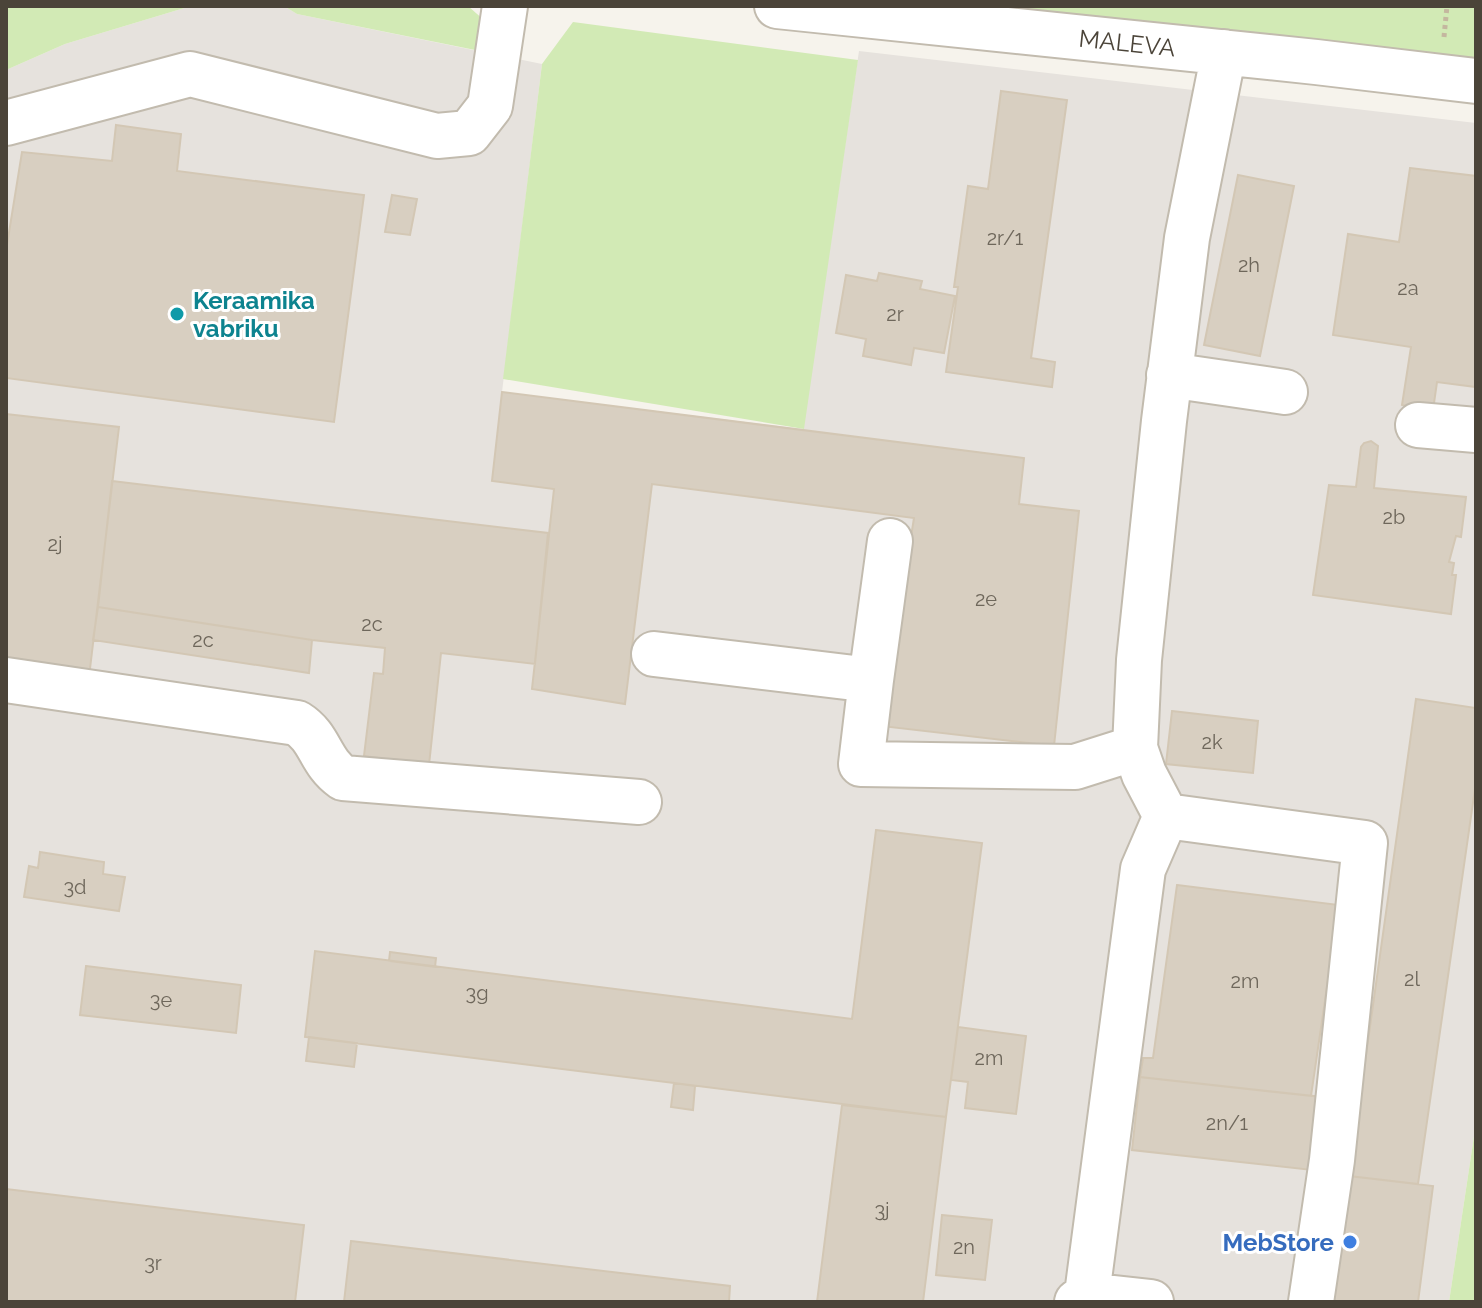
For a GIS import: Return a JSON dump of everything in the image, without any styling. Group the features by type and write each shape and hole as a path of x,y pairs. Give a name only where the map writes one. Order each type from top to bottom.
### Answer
{"street":[{"path":"6,123 190,74 437,136 469,133 490,106 505,6"},
{"name":"MALEVA","path":"777,6 1476,81"},
{"path":"1166,816 1144,774 1135,748 1139,660 1169,375 1187,238 1224,52"},
{"path":"1169,375 1285,392"},
{"path":"1418,425 1476,430"},
{"path":"890,541 861,764 1075,767 1135,748"},
{"path":"654,654 871,680"},
{"path":"6,680 297,723 310,732 329,768 343,778 639,802"},
{"path":"1151,1302 1083,1300 1143,869 1166,816"},
{"path":"1166,816 1365,843 1332,1160 1311,1302"}],"shaded area":[{"path":"191,6 284,6 297,14 542,64 502,392 803,429 859,51 1476,123 1476,1123 1449,1302 6,1302 6,70 65,44"}],"green space":[{"path":"6,6 191,6 65,44 6,70"},
{"path":"284,6 468,6 485,21 485,52 297,14"},
{"path":"989,6 1476,6 1476,67"},
{"path":"573,22 858,60 804,429 503,379 542,64"},
{"path":"1476,1123 1476,1302 1449,1302"}],"building":[{"path":"1001,91 1067,100 1031,358 1055,362 1052,387 946,372 968,186 988,189"},
{"name":"Keraamika vabriku","path":"116,125 181,134 177,171 364,195 334,422 6,378 6,251 22,152 112,161"},
{"path":"1410,168 1476,176 1476,387 1437,382 1433,410 1402,405 1411,347 1333,335 1348,234 1399,242"},
{"path":"1238,175 1294,186 1260,356 1204,345"},
{"path":"392,195 417,199 410,235 385,232"},
{"path":"879,273 922,281 920,289 955,296 944,353 914,348 911,365 863,356 866,339 836,333 846,275 877,281"},
{"path":"502,392 1024,458 1019,504 1079,511 1054,746 881,726 914,518 652,484 625,704 532,689 554,489 492,481"},
{"path":"6,414 119,427 89,677 6,668"},
{"path":"1371,441 1378,446 1374,488 1466,497 1461,537 1456,536 1449,562 1454,563 1452,575 1456,575 1451,614 1313,595 1329,485 1356,487 1361,447"},
{"path":"112,481 548,533 535,664 441,653 429,765 364,756 374,673 383,674 385,648 312,640 98,607"},
{"path":"98,607 312,640 309,673 93,640"},
{"path":"1416,699 1476,708 1476,782 1418,1184 1349,1176"},
{"path":"1172,711 1258,721 1253,773 1166,764"},
{"path":"876,830 982,843 946,1117 305,1037 315,951 852,1019"},
{"path":"40,852 104,862 103,874 125,877 119,911 24,897 29,866 38,868"},
{"path":"1177,885 1339,905 1311,1096 1140,1077 1143,1058 1153,1058"},
{"path":"390,952 436,958 435,967 389,961"},
{"path":"86,966 241,985 236,1033 80,1015"},
{"path":"958,1027 1026,1036 1016,1114 965,1108 968,1082 951,1080"},
{"path":"309,1037 357,1043 354,1067 306,1061"},
{"path":"1140,1077 1322,1097 1312,1170 1132,1150"},
{"path":"674,1083 695,1086 693,1110 671,1107"},
{"path":"842,1105 946,1117 923,1302 817,1302"},
{"path":"1349,1176 1433,1186 1418,1302 1331,1302"},
{"path":"6,1189 304,1225 295,1302 6,1302"},
{"path":"942,1215 992,1220 985,1280 936,1275"},
{"path":"351,1241 730,1286 729,1302 344,1302"}],"place":[{"name":"Keraamika vabriku","path":"177,314"},
{"name":"MebStore","path":"1350,1242"}]}
